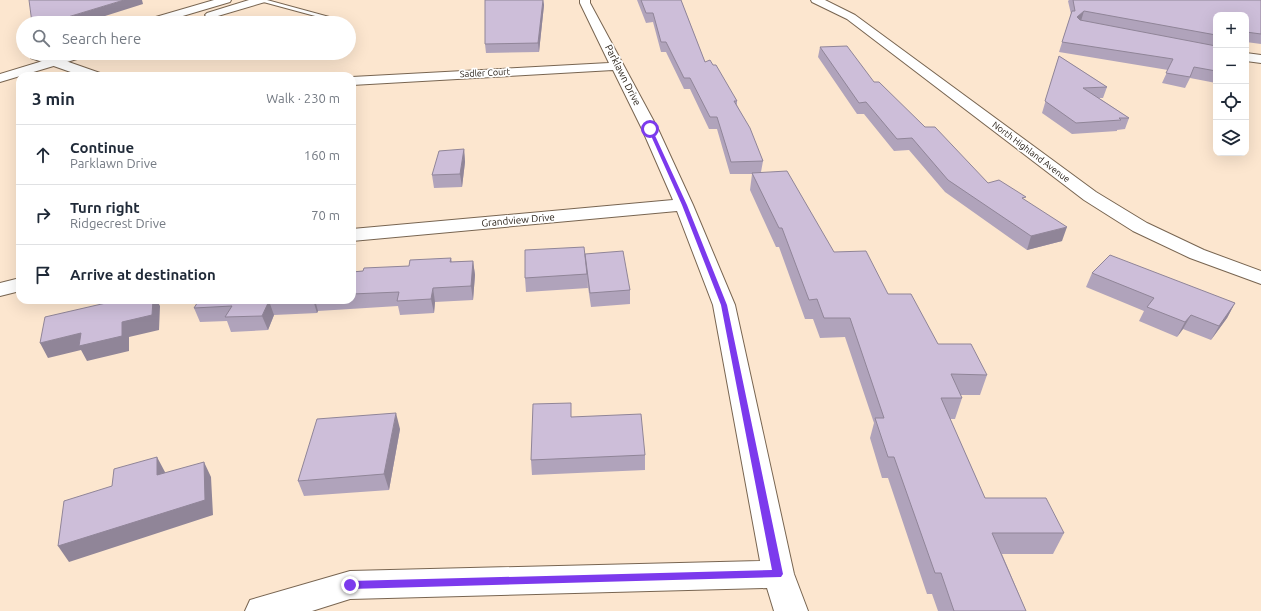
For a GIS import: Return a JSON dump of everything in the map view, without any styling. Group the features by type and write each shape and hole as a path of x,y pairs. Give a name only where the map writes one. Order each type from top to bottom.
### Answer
{"street":[{"path":"170,16 226,0"},
{"path":"206,16 260,0"},
{"name":"Parklawn Drive","path":"586,0 585,3 650,129 684,205 724,305 778,574 790,611"},
{"name":"North Highland Avenue","path":"816,0 851,16 1090,196 1140,227 1190,251 1261,278"},
{"path":"1249,57 1261,59"},
{"path":"0,65 18,60"},
{"path":"19,72 58,60"},
{"path":"55,61 84,72"},
{"name":"Sadler Court","path":"356,81 618,66"},
{"path":"0,78 16,73"},
{"name":"Grandview Drive","path":"356,235 684,205"},
{"path":"0,290 16,285"},
{"path":"262,611 350,585 778,574"}],"lane":[{"path":"260,0 322,16"}],"building":[{"path":"29,0 124,0 71,16 31,16"},
{"path":"485,0 543,0 538,43 485,44"},
{"path":"641,0 681,0 705,62 710,60 713,65 716,65 737,101 734,101 750,128 763,161 731,162 717,117 710,117 690,78 684,78 666,42 661,42 653,13 646,13"},
{"path":"1073,0 1261,0 1261,34 1249,32 1249,12 1213,12 1213,34 1084,11 1077,17 1080,20 1213,45 1213,70 1194,67 1190,77 1166,73 1173,59 1062,42 1072,11 1075,11"},
{"path":"847,46 874,82 879,82 925,127 935,127 988,183 999,180 1026,197 1022,198 1067,227 1031,236 948,180 912,138 897,139 866,102 859,103 820,47"},
{"path":"1059,56 1107,87 1083,88 1129,118 1119,118 1121,120 1076,123 1045,101"},
{"path":"464,149 460,174 432,175 439,151"},
{"path":"787,171 834,252 866,251 888,294 911,294 938,344 971,344 987,375 951,374 962,398 941,398 985,498 1046,498 1064,533 992,533 1026,611 954,611 941,573 935,573 894,457 888,457 875,418 884,418 850,318 824,318 817,299 809,300 782,228 779,228 752,173"},
{"path":"584,247 587,274 525,278 525,250"},
{"path":"623,251 630,290 590,293 585,254"},
{"path":"1110,255 1235,303 1219,326 1191,315 1185,322 1147,307 1154,298 1092,273"},
{"path":"451,258 450,262 473,261 471,286 433,288 431,299 397,301 399,292 356,294 356,272 363,271 364,268 409,266 410,260"},
{"path":"102,304 153,304 152,315 122,322 122,336 79,346 81,333 40,343 45,317"},
{"path":"196,304 268,304 262,316 225,317 232,306 194,308"},
{"path":"571,403 571,417 641,414 645,455 531,460 533,404"},
{"path":"396,413 384,474 298,481 317,419"},
{"path":"157,457 157,475 204,462 205,500 58,546 64,501 112,486 114,469"}],"route":[{"path":"350,585 778,574 724,305 684,205 650,129"}]}
